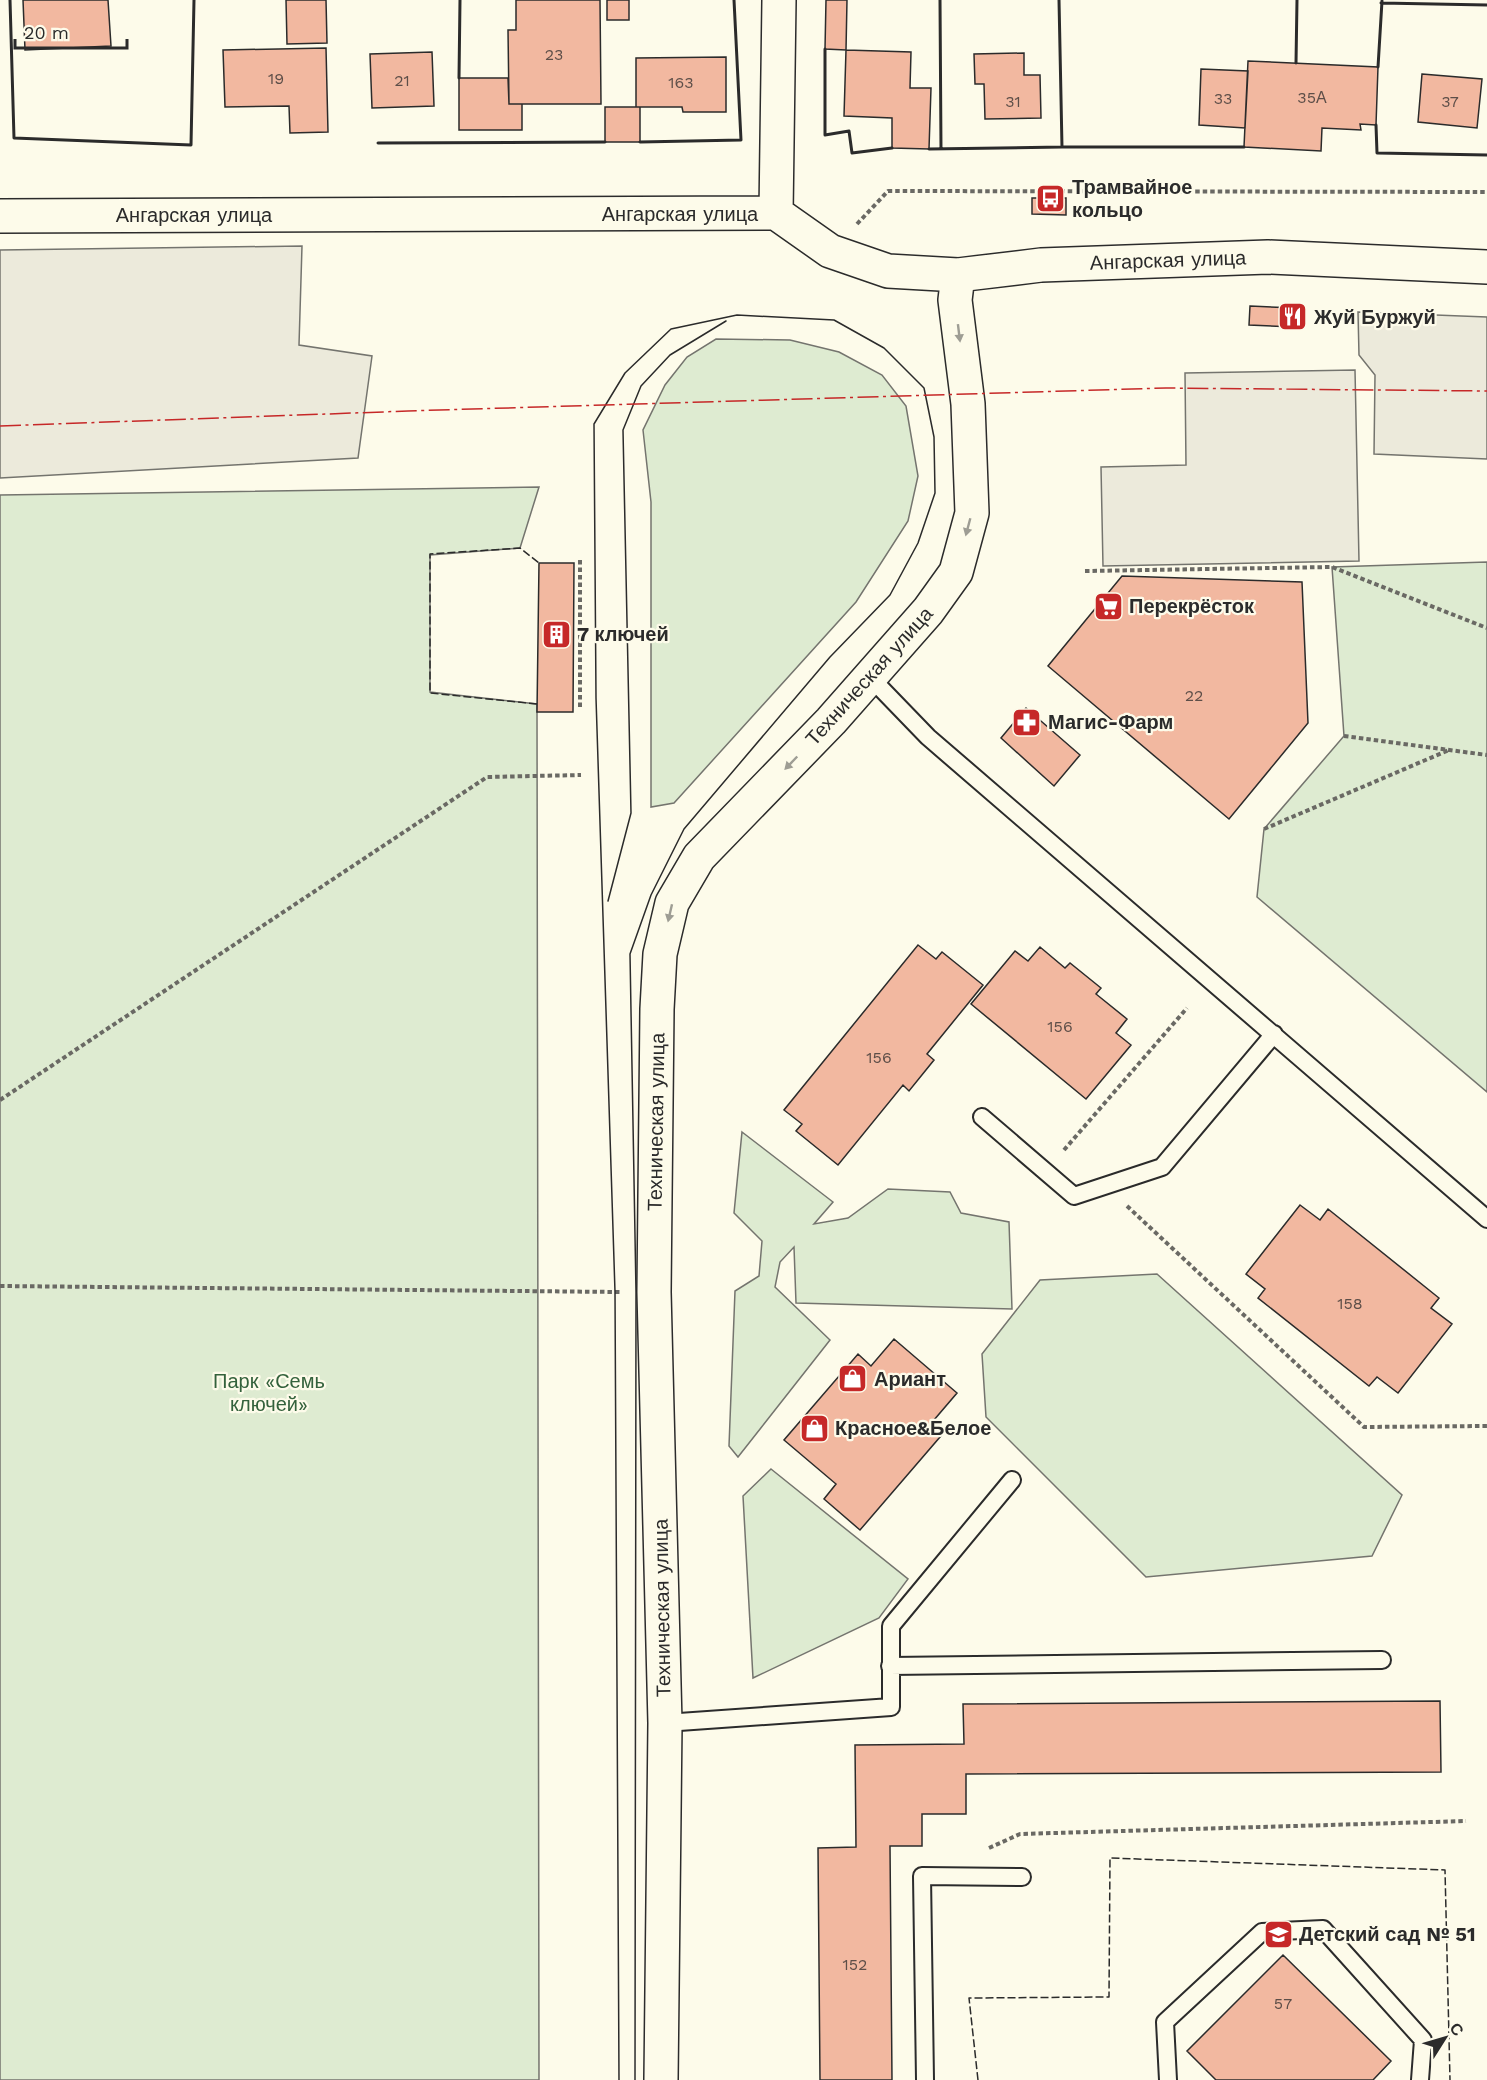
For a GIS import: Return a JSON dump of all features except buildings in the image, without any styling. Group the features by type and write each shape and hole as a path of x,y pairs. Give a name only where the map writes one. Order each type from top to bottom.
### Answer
{"street":[{"path":"776,213 779,0"},
{"name":"Ангарская улица","path":"0,216 776,213 830,251 888,271 958,275 1041,265 1268,257 1487,267"},
{"name":"Техническая улица","path":"661,2080 664,1723 654,1292 657,1009 660,954 672,903 699,857 831,721 928,611 956,572 972,513 968,404 955,300 958,275"}],"lane":[{"path":"870,676 928,737 1487,1219"},
{"path":"982,1117 1074,1196 1162,1167 1274,1034"},
{"path":"664,1723 891,1707 891,1626 1012,1480"},
{"path":"890,1666 1382,1660"},
{"path":"925,2080 922,1876 1022,1877"},
{"path":"1168,2080 1165,2022 1262,1932 1323,1929 1423,2040 1420,2080"}],"path":[{"path":"830,251 888,191 1487,192"},
{"path":"580,560 580,710"},
{"path":"1085,571 1332,567 1487,628"},
{"path":"1344,736 1487,755"},
{"path":"1264,829 1449,750"},
{"path":"0,1100 487,777 580,775"},
{"path":"1046,1171 1187,1008"},
{"path":"1105,1186 1364,1427 1487,1426"},
{"path":"0,1286 654,1292"},
{"path":"988,1848 1020,1834 1466,1821"}],"green space":[{"path":"716,339 790,340 839,352 882,375 906,406 918,476 908,521 856,602 674,803 651,807 651,502 643,430 665,385 687,357"},
{"name":"Парк «Семь ключей»","path":"539,487 520,548 430,555 430,692 537,704 539,2080 0,2080 0,495"},
{"path":"1487,562 1487,1092 1257,897 1264,829 1344,736 1332,567"},
{"path":"742,1132 833,1202 814,1224 848,1218 888,1189 950,1192 961,1213 1009,1222 1012,1309 796,1303 794,1247 780,1262 775,1287 830,1340 738,1457 729,1446 735,1291 759,1276 762,1241 734,1213"},
{"path":"1157,1274 1402,1495 1372,1556 1146,1577 986,1417 982,1354 1040,1280"},
{"path":"771,1469 908,1579 879,1618 753,1678 743,1496"}],"shaded area":[{"path":"302,246 299,345 372,356 358,458 0,478 0,250"},
{"path":"1358,312 1487,317 1487,459 1374,454 1375,375 1359,355"},
{"path":"1355,370 1359,561 1103,566 1101,467 1186,465 1185,373"}],"tram line":[{"path":"619,2080 615,1292 596,698 594,424 625,373 671,329 737,315 834,320 884,348 924,388 934,437 935,493 918,543 890,595 830,657 684,829 651,895 630,954 636,1292 635,2080"},
{"path":"608,901 631,813 623,430 641,386 670,355 726,321"}],"fence":[{"path":"537,704 430,693 430,554 520,548 539,563"},
{"path":"978,2080 969,1998 1109,1997 1110,1858 1445,1870 1450,2080"}],"wall":[{"path":"10,0 14,138 191,145 194,0"},
{"path":"459,78 460,0"},
{"path":"640,142 741,140 734,0"},
{"path":"940,0 941,149"},
{"path":"1059,0 1062,147"},
{"path":"1296,63 1297,0"},
{"path":"1378,67 1382,1"},
{"path":"1381,3 1487,5"},
{"path":"825,49 825,135 849,131 852,153 892,148"},
{"path":"1376,125 1377,153 1487,155"},
{"path":"378,143 605,142"},
{"path":"929,149 1244,147"}],"power":[{"path":"0,426 1166,388 1487,391"}],"place":[{"name":"Трамвайное кольцо","path":"1051,199"},
{"name":"Жуй Буржуй","path":"1293,317"},
{"name":"Перекрёсток","path":"1108,606"},
{"name":"7 ключей","path":"556,634"},
{"name":"Магис-Фарм","path":"1027,722"},
{"name":"Ариант","path":"853,1379"},
{"name":"Красное&Белое","path":"814,1428"},
{"name":"Детский сад № 51","path":"1278,1934"}]}
